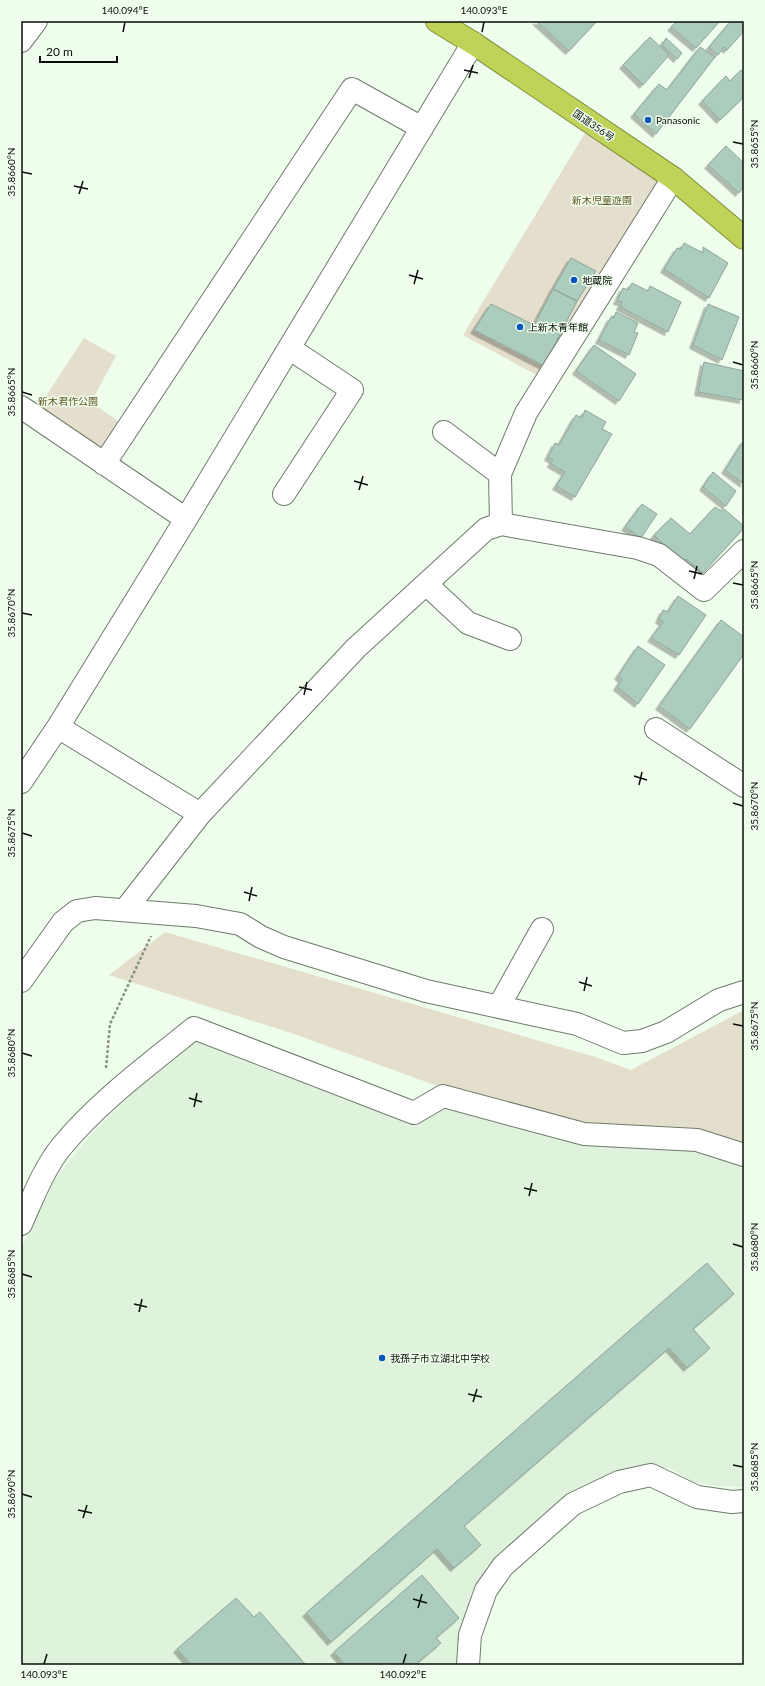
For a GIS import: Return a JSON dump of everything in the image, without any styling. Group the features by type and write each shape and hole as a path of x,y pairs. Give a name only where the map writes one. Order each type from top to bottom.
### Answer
{"highway":[{"name":"国道356号","path":"443,23 673,178 744,238"}],"street":[{"path":"21,41 36,21"},
{"path":"24,773 58,727 186,519 473,43"},
{"path":"104,464 352,89 422,128"},
{"path":"501,524 500,474 526,413 673,178"},
{"path":"284,494 352,390 289,348"},
{"path":"24,415 104,464 186,519"},
{"path":"444,432 500,474"},
{"path":"125,910 200,814 356,648 486,529 501,524 638,548 660,555 704,590 744,551"},
{"path":"426,584 468,623 510,639"},
{"path":"58,727 200,814"},
{"path":"656,729 744,786"},
{"path":"21,981 63,922 77,911 95,908 196,916 240,924 261,937 284,947 426,991 577,1024 623,1042 642,1041 666,1032 719,1000 744,992"},
{"path":"499,1006 542,929"},
{"path":"21,1224 42,1177 62,1146 103,1102 194,1028 414,1113 443,1096 584,1134 697,1140 744,1155"},
{"path":"468,1665 470,1635 486,1590 503,1566 573,1504 619,1482 651,1476 697,1497 732,1502 744,1501"}],"path":[{"path":"103,1102 110,1024 162,913"}],"shaded area":[{"name":"我孫子市立湖北中学校","path":"197,1039 414,1125 443,1106 684,1149 744,1165 744,1487 713,1486 693,1482 669,1468 657,1467 616,1475 567,1494 486,1567 459,1638 458,1665 21,1665 21,1250 48,1187 89,1137 153,1072"}],"green space":[{"name":"新木児童遊園","path":"591,123 673,178 546,380 463,335"},
{"name":"新木君作公園","path":"84,338 116,356 91,402 122,424 104,453 38,408"},
{"path":"165,932 595,1057 631,1070 744,1010 744,1155 490,1105 294,1034 109,975"}],"building":[{"path":"536,21 597,21 569,51"},
{"path":"677,21 720,21 696,48 671,27"},
{"path":"731,21 744,21 744,31 727,50 724,47 718,55 709,47"},
{"path":"650,37 669,55 643,85 623,65"},
{"path":"666,38 682,53 677,59 662,45"},
{"path":"700,47 715,57 656,134 634,114 659,84 667,90"},
{"path":"741,70 744,73 744,97 720,120 702,101 726,76 730,81"},
{"path":"726,146 744,163 744,186 739,193 708,165"},
{"path":"684,243 703,253 703,247 728,263 709,298 664,269 677,248 681,249"},
{"name":"地蔵院","path":"571,258 596,271 577,301 553,289"},
{"path":"632,283 648,291 650,286 681,302 668,332 620,307 622,302 617,301 623,288 628,290"},
{"name":"上新木青年館","path":"553,289 577,301 544,366 474,330 491,304 534,325"},
{"path":"708,304 739,317 722,360 693,345"},
{"path":"616,312 638,323 634,332 638,333 629,355 599,340 611,317 614,318"},
{"path":"594,345 636,374 619,401 576,371"},
{"path":"704,362 744,371 743,400 698,392"},
{"path":"585,410 606,422 602,429 612,434 575,497 556,486 565,472 551,464 553,460 548,457 555,443 559,445 576,415 582,418"},
{"path":"744,440 744,484 725,470"},
{"path":"713,472 736,491 726,506 703,487"},
{"path":"642,504 657,514 641,538 625,527"},
{"path":"715,507 721,511 724,509 744,526 744,528 703,573 686,559 683,564 654,535 671,518 690,534"},
{"path":"678,596 706,615 679,655 651,638 663,622 659,620 663,610 668,612"},
{"path":"721,620 744,637 744,654 690,729 659,706"},
{"path":"638,646 665,665 638,704 617,687 622,679 618,676"},
{"path":"707,1263 734,1294 693,1329 710,1348 687,1368 669,1348 464,1526 481,1545 454,1568 437,1549 331,1642 306,1613"},
{"path":"422,1575 459,1618 436,1638 441,1643 415,1665 345,1665 334,1652"},
{"path":"236,1598 254,1617 260,1612 306,1665 191,1665 177,1649"}],"place":[{"name":"Panasonic","path":"648,120"},
{"name":"地蔵院","path":"574,280"},
{"name":"上新木青年館","path":"520,327"},
{"name":"我孫子市立湖北中学校","path":"382,1358"}]}
